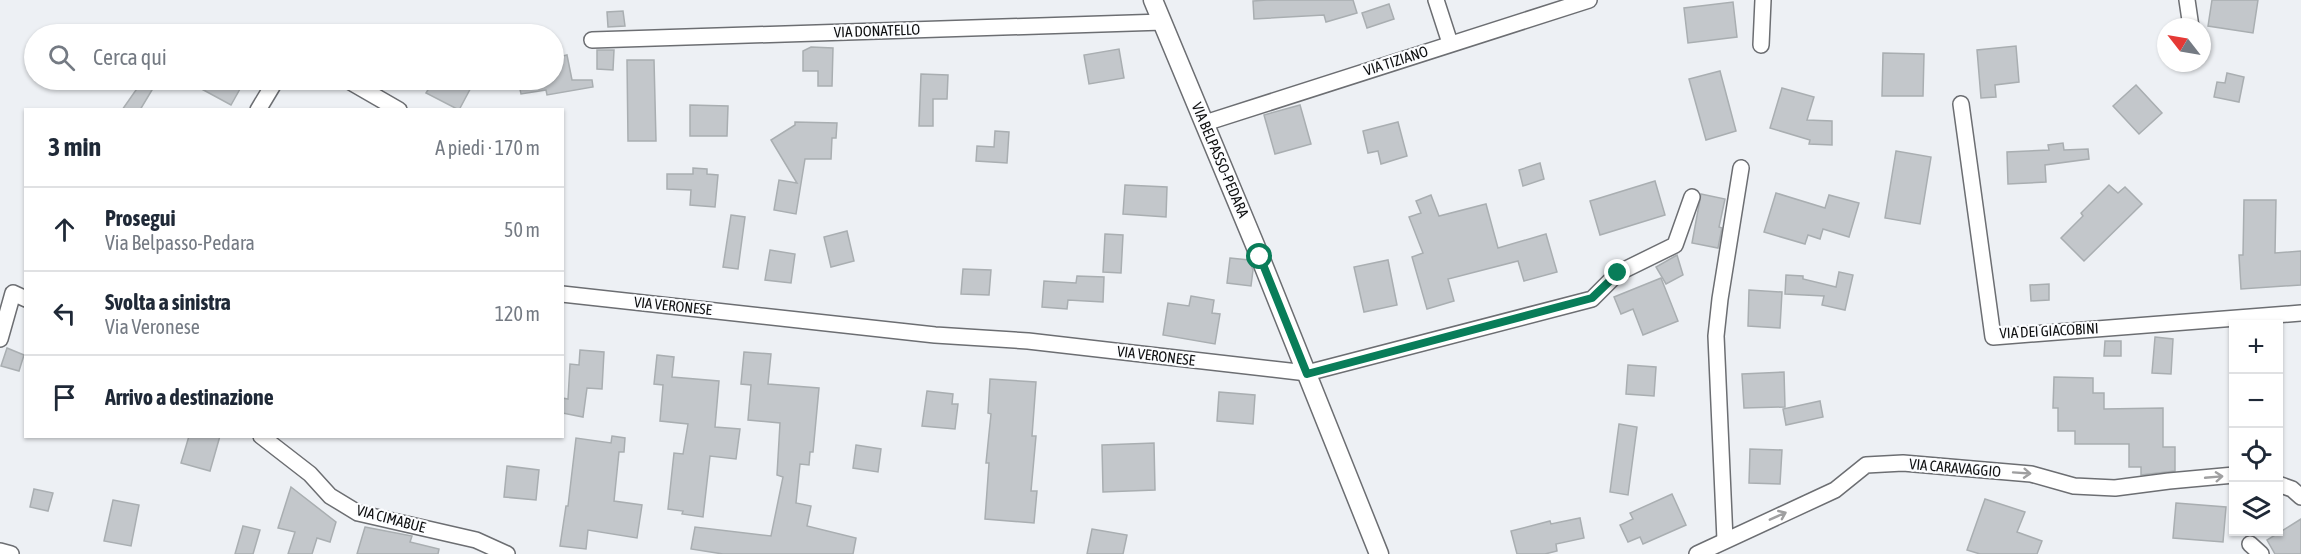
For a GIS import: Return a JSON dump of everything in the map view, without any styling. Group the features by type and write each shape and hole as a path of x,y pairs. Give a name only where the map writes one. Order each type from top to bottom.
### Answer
{"street":[{"name":"VIA BELPASSO-PEDARA","path":"1153,0 1379,554"},
{"path":"1436,0 1450,43"},
{"name":"VIA TIZIANO","path":"1204,123 1589,0"},
{"path":"1761,45 1763,0"},
{"path":"2187,0 2190,18"},
{"name":"VIA DONATELLO","path":"592,40 1162,22"},
{"path":"259,108 270,90"},
{"path":"364,90 396,108"},
{"name":"VIA DEI GIACOBINI","path":"1961,104 1993,337 2301,313"},
{"path":"1725,540 1716,336 1741,168"},
{"name":"VIA VERONESE","path":"564,294 935,334 1028,341 1307,374 1592,298 1618,273 1675,245 1692,197"},
{"path":"0,339 13,293"},
{"name":"VIA CIMABUE","path":"264,438 310,474 330,496 358,513 476,540 507,554"},
{"name":"VIA CARAVAGGIO","path":"1697,554 1835,490 1866,465 1903,463 2031,474 2074,486 2115,488 2229,475"},
{"path":"2283,486 2292,489 2301,497"},
{"path":"0,551 11,554"}],"building":[{"path":"1353,0 1357,13 1326,22 1324,15 1254,19 1253,1"},
{"path":"2212,0 2258,0 2253,33 2211,26 2209,18"},
{"path":"1733,2 1737,37 1688,43 1684,8"},
{"path":"1389,4 1394,19 1367,28 1362,13"},
{"path":"623,11 625,26 608,27 607,12"},
{"path":"2016,46 2019,82 1995,85 1996,97 1981,98 1977,50"},
{"path":"811,47 833,48 832,86 818,86 818,71 803,71 803,51"},
{"path":"1119,49 1124,78 1089,84 1084,55"},
{"path":"597,50 614,50 613,70 597,69"},
{"path":"1883,53 1924,54 1923,96 1882,96"},
{"path":"567,55 572,80 592,80 593,87 547,95 546,90 564,90 564,56"},
{"path":"627,60 654,60 656,141 628,141"},
{"path":"1720,71 1736,131 1706,140 1689,79"},
{"path":"2227,73 2244,77 2239,102 2214,97 2217,82 2225,83"},
{"path":"921,74 948,75 947,99 933,99 933,126 919,126"},
{"path":"2136,85 2162,113 2139,134 2113,106"},
{"path":"1782,88 1814,97 1807,120 1832,121 1832,145 1809,144 1810,140 1770,128"},
{"path":"136,90 152,90 141,108 123,108"},
{"path":"203,90 239,90 231,105"},
{"path":"428,90 470,90 460,108 455,108 426,93"},
{"path":"520,90 546,90 521,94"},
{"path":"690,105 728,106 727,136 690,136"},
{"path":"1300,105 1311,144 1275,154 1264,115"},
{"path":"795,122 837,123 836,138 832,138 831,159 805,159 796,214 774,210 779,180 797,183 771,140 795,125"},
{"path":"1398,122 1407,156 1381,164 1378,151 1368,153 1363,131"},
{"path":"995,131 1009,132 1007,163 976,161 977,146 994,147"},
{"path":"2063,143 2064,150 2088,149 2089,159 2045,165 2046,182 2008,184 2007,152 2049,150 2048,145"},
{"path":"1896,151 1931,157 1920,224 1885,218"},
{"path":"1540,163 1544,179 1523,186 1519,170"},
{"path":"693,168 707,169 707,174 718,175 715,207 690,205 691,190 667,189 667,174 693,174"},
{"path":"1655,181 1665,215 1600,235 1590,201"},
{"path":"1125,185 1167,187 1166,217 1123,214"},
{"path":"2109,185 2118,193 2125,187 2142,204 2084,261 2061,238 2083,216 2081,213"},
{"path":"1776,193 1825,208 1829,195 1859,203 1849,237 1823,229 1820,239 1808,235 1805,244 1764,232"},
{"path":"1701,194 1725,199 1719,227 1722,228 1718,248 1692,243"},
{"path":"1431,195 1439,216 1486,204 1498,248 1546,234 1557,272 1524,281 1518,261 1448,279 1454,301 1427,309 1412,257 1423,253 1409,217 1421,213 1416,201"},
{"path":"2244,200 2276,200 2275,253 2301,251 2301,285 2241,289 2239,255 2243,255"},
{"path":"731,215 745,217 738,269 723,267"},
{"path":"847,231 854,261 831,267 824,237"},
{"path":"1105,234 1123,235 1121,273 1103,272"},
{"path":"770,250 795,254 791,283 765,280"},
{"path":"1677,255 1683,275 1666,284 1656,267"},
{"path":"1230,258 1249,260 1253,270 1251,286 1227,283"},
{"path":"1388,260 1397,305 1364,312 1354,267"},
{"path":"963,269 991,270 989,295 961,294"},
{"path":"1839,272 1853,275 1845,310 1822,305 1824,296 1785,294 1786,275 1803,276 1803,279 1836,287"},
{"path":"1077,276 1104,277 1103,302 1068,300 1067,309 1042,307 1044,281 1076,283"},
{"path":"1661,278 1678,321 1643,335 1633,309 1621,314 1614,297"},
{"path":"2049,284 2049,300 2031,301 2030,285"},
{"path":"1749,290 1782,292 1780,328 1748,326"},
{"path":"1191,296 1214,300 1212,313 1220,314 1215,344 1163,335 1168,303 1189,306"},
{"path":"2155,337 2173,339 2171,374 2152,373"},
{"path":"2105,341 2121,341 2121,356 2104,356"},
{"path":"7,348 24,355 19,371 1,366"},
{"path":"580,350 604,352 602,389 587,388 583,417 564,413 564,398 568,399 570,364 579,365"},
{"path":"744,352 771,354 768,384 819,388 813,452 810,452 809,465 800,464 796,503 811,506 807,526 856,538 853,554 723,554 691,549 695,527 771,536 783,477 777,475 780,423 748,420 751,385 741,384"},
{"path":"657,355 674,357 672,377 719,381 715,427 740,429 736,459 710,456 703,517 668,509 674,453 683,454 688,424 660,421 663,385 654,384"},
{"path":"1628,365 1656,367 1654,396 1626,394"},
{"path":"1784,372 1785,407 1744,408 1742,374"},
{"path":"2054,377 2093,378 2093,393 2104,393 2104,409 2163,408 2163,447 2175,447 2175,471 2141,475 2141,467 2129,467 2129,444 2075,444 2075,431 2058,431 2058,408 2053,408"},
{"path":"990,379 1036,382 1032,436 1036,436 1031,491 1037,491 1034,523 985,519 989,463 986,463 991,414 988,413"},
{"path":"927,391 953,394 952,404 958,404 955,429 922,426"},
{"path":"1219,392 1255,395 1253,424 1217,421"},
{"path":"1820,401 1823,417 1786,425 1783,409"},
{"path":"1619,424 1637,427 1628,495 1610,492"},
{"path":"612,436 625,438 624,452 619,452 614,501 642,505 637,538 588,530 586,549 560,546 566,506 568,506 576,438 611,443"},
{"path":"188,438 219,438 210,471 181,463"},
{"path":"1154,443 1155,490 1103,492 1102,445"},
{"path":"856,445 881,449 878,472 853,468"},
{"path":"1750,449 1782,450 1780,484 1749,483"},
{"path":"507,466 539,470 536,500 504,497"},
{"path":"291,487 336,522 330,542 317,538 312,554 288,554 295,532 278,528"},
{"path":"34,489 53,493 48,511 30,507"},
{"path":"1672,494 1686,525 1643,544 1640,537 1628,542 1620,525 1633,519 1630,513"},
{"path":"1985,499 2025,512 2017,532 2042,541 2037,554 1980,554 1967,550"},
{"path":"113,500 139,505 131,546 104,541"},
{"path":"2176,503 2226,507 2223,542 2173,538"},
{"path":"1580,518 1584,538 1556,544 1557,551 1545,554 1517,554 1511,531 1550,521 1551,524"},
{"path":"2301,519 2301,554 2275,554 2267,540 2273,536 2283,536 2283,530"},
{"path":"243,526 260,530 253,554 235,554"},
{"path":"365,527 412,536 410,542 439,549 438,554 357,554"},
{"path":"1092,529 1127,535 1123,554 1087,554"}],"route":[{"path":"1260,257 1307,374 1592,298 1618,273"}]}
